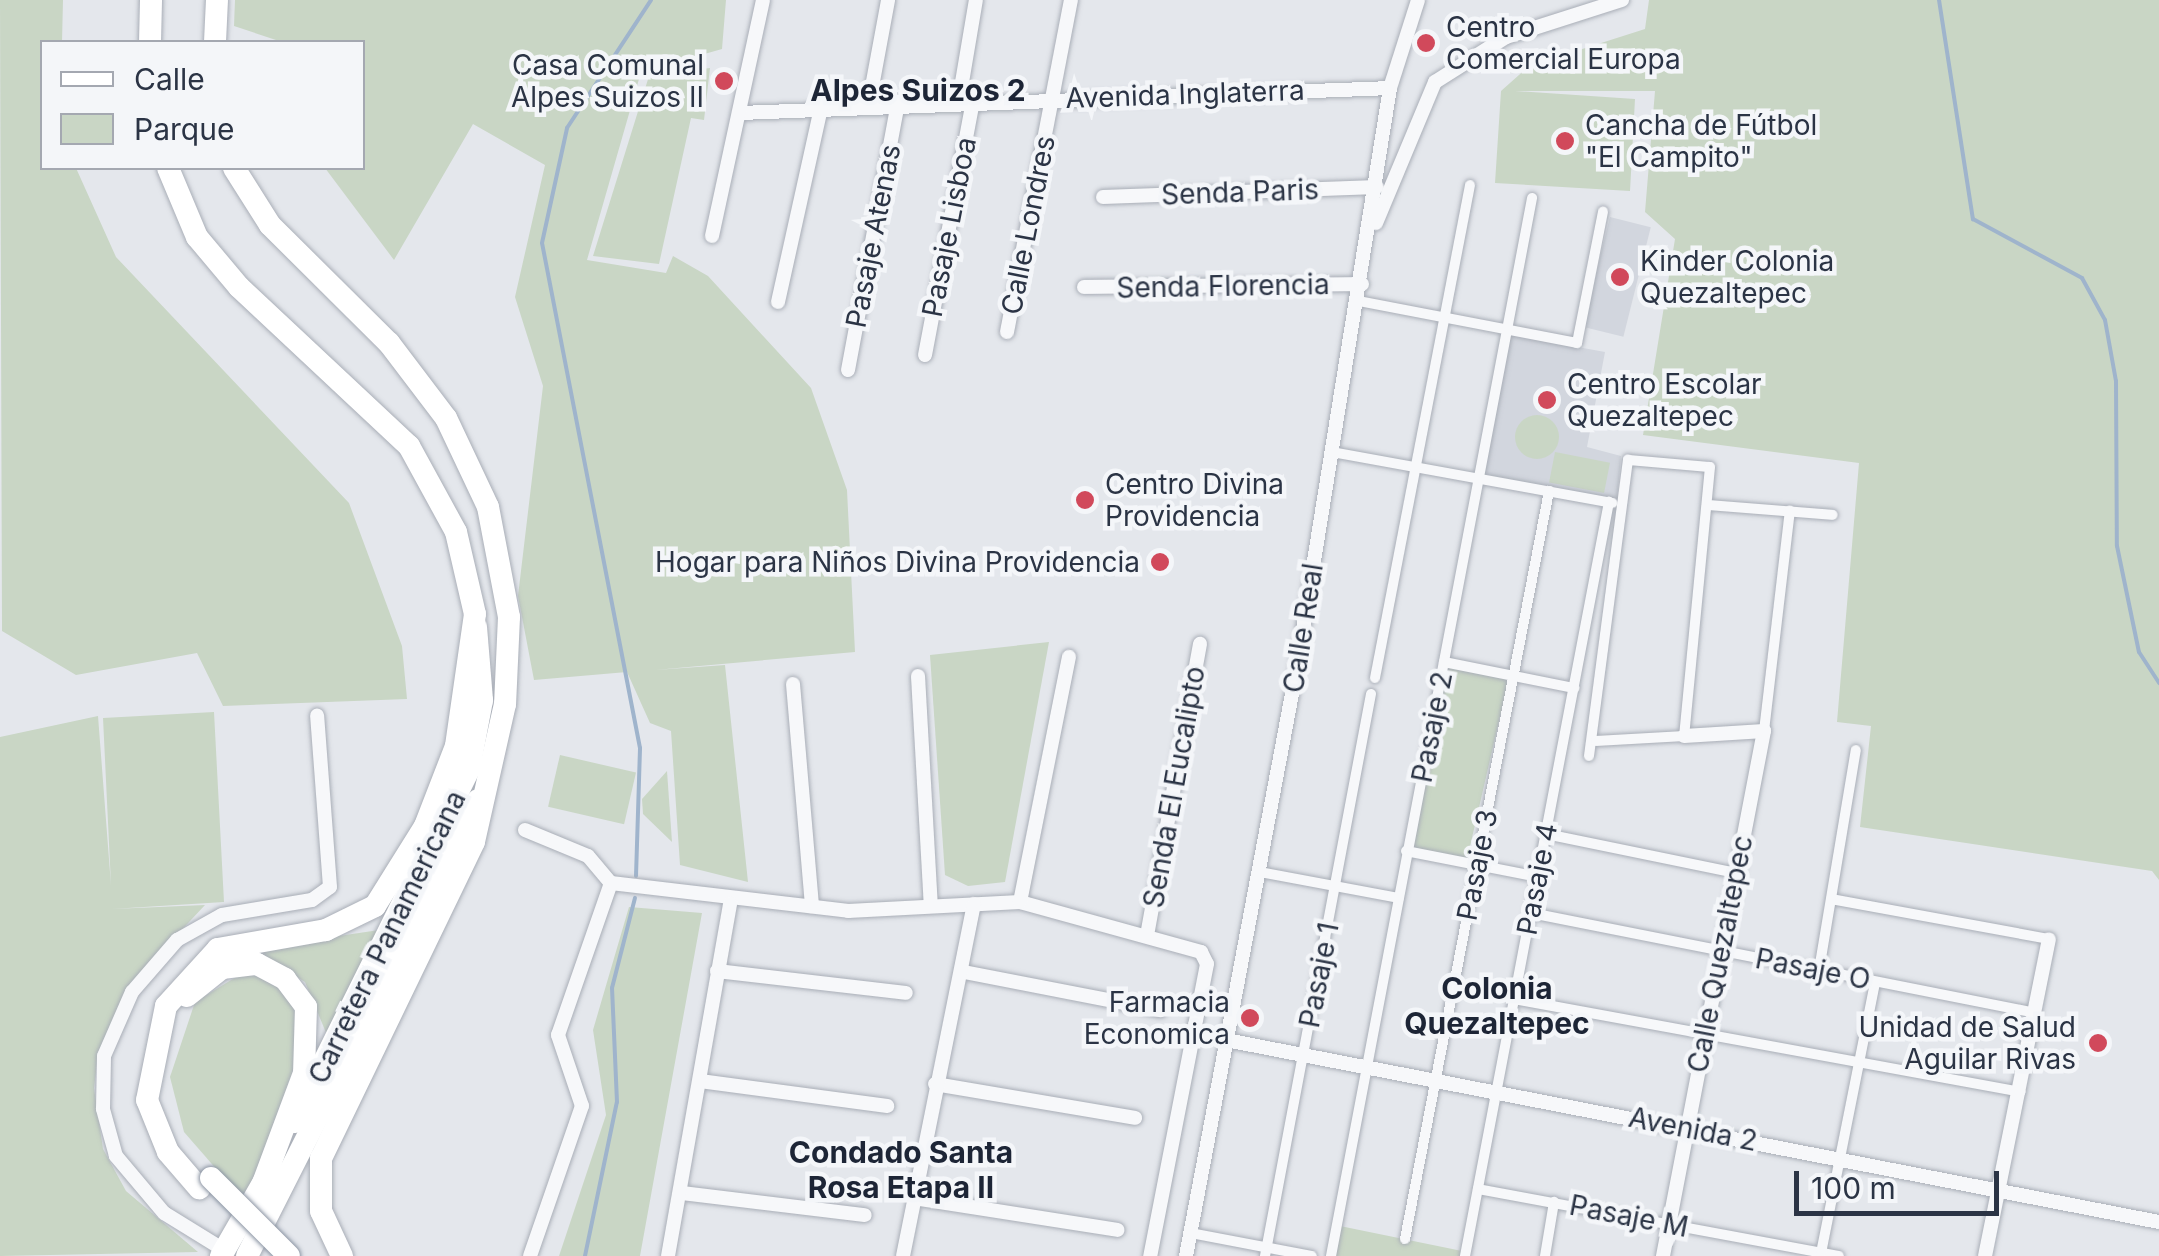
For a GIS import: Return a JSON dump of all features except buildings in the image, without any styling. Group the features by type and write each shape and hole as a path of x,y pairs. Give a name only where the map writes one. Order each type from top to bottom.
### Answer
{"main road":[{"path":"150,0 150,40"},
{"path":"215,40 218,0"},
{"name":"Carretera Panamericana","path":"169,170 197,237 239,287 409,446 456,532 475,614 482,700 469,768 231,1254"},
{"name":"Carretera Panamericana","path":"231,1254 484,782 505,704 509,617 479,484 415,373 285,242 235,170"},
{"path":"289,1256 168,1152 147,1100 166,1006 218,949 326,930 375,906 425,826 456,746 475,614"},
{"path":"342,1256 320,1210 326,1142 466,860 484,782"},
{"path":"262,1186 304,1073 310,1022 286,979 257,964 207,975 187,996 166,1046 164,1113 205,1183 269,1256"}],"street":[{"path":"712,236 763,0"},
{"path":"869,103 888,0"},
{"name":"Pasaje Lisboa","path":"925,355 966,100 976,0"},
{"name":"Calle Londres","path":"1007,332 1071,0"},
{"name":"Calle Real","path":"1186,1256 1260,872 1362,284 1390,88 1418,0"},
{"path":"1370,232 1435,82 1506,38 1622,0"},
{"name":"Avenida Inglaterra","path":"740,113 822,104 1390,88"},
{"name":"Pasaje Atenas","path":"848,370 898,102"},
{"path":"778,302 822,104"},
{"path":"1375,678 1470,185"},
{"name":"Senda Paris","path":"1103,198 1377,187"},
{"name":"Pasaje 2","path":"1331,1256 1532,198"},
{"path":"1359,300 1577,343 1602,212"},
{"name":"Senda Florencia","path":"1084,288 1362,284"},
{"path":"1332,452 1623,504"},
{"path":"1589,756 1596,741 1628,460 1710,467 1684,736"},
{"name":"Pasaje 3","path":"1405,1239 1549,491"},
{"name":"Pasaje 4","path":"1465,1256 1609,502"},
{"path":"1706,504 1834,515"},
{"path":"1596,741 1764,732 1790,511"},
{"name":"Senda El Eucalipto","path":"1148,930 1200,644"},
{"path":"1020,902 1068,657"},
{"path":"1444,662 1574,688"},
{"path":"918,676 931,906"},
{"path":"793,684 812,906"},
{"name":"Pasaje 1","path":"1266,1252 1371,694"},
{"path":"231,1254 130,1179 102,1109 104,1056 132,992 177,940 222,915 312,900 330,887 317,715"},
{"name":"Calle Quezaltepec","path":"1663,1256 1764,732"},
{"path":"1818,970 1856,750"},
{"path":"525,830 588,856 610,883 730,903 931,906 1020,902 1182,941 1207,964 1150,1256"},
{"path":"1546,834 1736,873"},
{"path":"1407,851 1538,877"},
{"path":"1260,872 1399,898"},
{"path":"530,1256 582,1106 558,1034 610,883"},
{"path":"1831,899 2050,939 1986,1256"},
{"path":"668,1256 730,903"},
{"path":"903,1256 935,1084 964,972 974,904"},
{"name":"Pasaje O","path":"1531,913 2036,1013"},
{"path":"717,971 906,994"},
{"path":"964,972 1160,1010"},
{"path":"1821,1253 1876,982"},
{"path":"1514,1000 2021,1092"},
{"name":"Avenida 2","path":"1226,1040 1998,1187 2159,1222"},
{"path":"700,1081 887,1106"},
{"path":"935,1084 1134,1118"},
{"name":"Pasaje M","path":"1478,1189 1839,1256"},
{"path":"682,1193 866,1215"},
{"path":"914,1198 1118,1230"},
{"path":"1545,1256 1554,1202"},
{"path":"1191,1232 1266,1252 1312,1256"},
{"path":"1760,1256 1762,1242"}],"shaded area":[{"name":"Kinder Colonia Quezaltepec","path":"1610,217 1651,227 1623,337 1583,327"},
{"name":"Centro Escolar Quezaltepec","path":"1511,335 1605,352 1587,447 1621,456 1617,500 1483,474"}],"green space":[{"path":"0,0 63,0 62,40 40,40 40,170 77,170 116,257 349,503 402,646 407,699 223,706 197,653 76,675 2,631"},
{"path":"235,0 726,0 722,49 641,72 587,260 666,273 673,256 708,276 811,388 847,490 855,652 655,670 725,665 748,882 680,865 671,731 650,723 627,672 534,680 518,596 543,386 515,297 545,165 473,124 394,260 326,170 365,170 365,40 276,40 234,26"},
{"path":"1649,0 2159,0 2159,880 2152,871 1860,827 1871,726 1837,722 1859,463 1643,435 1675,239 1645,212 1655,91 1515,91 1635,99 1630,191 1495,183 1501,91 1529,66 1645,29"},
{"path":"710,68 704,120 691,118 659,264 593,256 649,76"},
{"path":"1537,415 1552,422 1559,437 1552,452 1537,459 1522,452 1515,437 1522,422"},
{"path":"1555,452 1610,463 1604,493 1549,482"},
{"path":"1049,642 1005,882 968,886 945,875 930,655"},
{"path":"1447,666 1508,680 1467,861 1405,847"},
{"path":"214,712 224,902 112,909 205,905 131,984 98,1055 94,1088 103,1149 126,1191 198,1252 0,1256 0,737 98,716 111,885 103,718"},
{"path":"560,755 636,773 624,824 548,807"},
{"path":"667,771 672,842 643,814 642,799"},
{"path":"629,907 702,913 640,1256 559,1256 606,1115 593,1030"},
{"path":"379,930 327,1035 305,982 253,949"},
{"path":"241,974 266,977 292,998 304,1040 245,1202 184,1132 170,1077 195,1002"},
{"path":"1340,1226 1462,1251 1461,1256 1335,1256"}],"waterway":[{"path":"636,876 640,748 542,243 567,128 651,0"},
{"path":"1939,0 1973,219 2082,278 2105,320 2116,381 2117,546 2139,652 2159,683"},
{"path":"585,1256 617,1102 612,988 635,898"}],"place":[{"name":"Centro Comercial Europa","path":"1426,43"},
{"name":"Casa Comunal Alpes Suizos II","path":"724,81"},
{"name":"Cancha de Fútbol \"El Campito\"","path":"1565,141"},
{"name":"Kinder Colonia Quezaltepec","path":"1620,277"},
{"name":"Centro Escolar Quezaltepec","path":"1547,400"},
{"name":"Centro Divina Providencia","path":"1085,500"},
{"name":"Hogar para Niños Divina Providencia","path":"1160,562"},
{"name":"Farmacia Economica","path":"1250,1018"},
{"name":"Unidad de Salud Aguilar Rivas","path":"2098,1043"}],"district":[{"name":"Alpes Suizos 2","path":"918,90"},
{"name":"Colonia Quezaltepec","path":"1497,1005"},
{"name":"Condado Santa Rosa Etapa II","path":"901,1169"}]}
